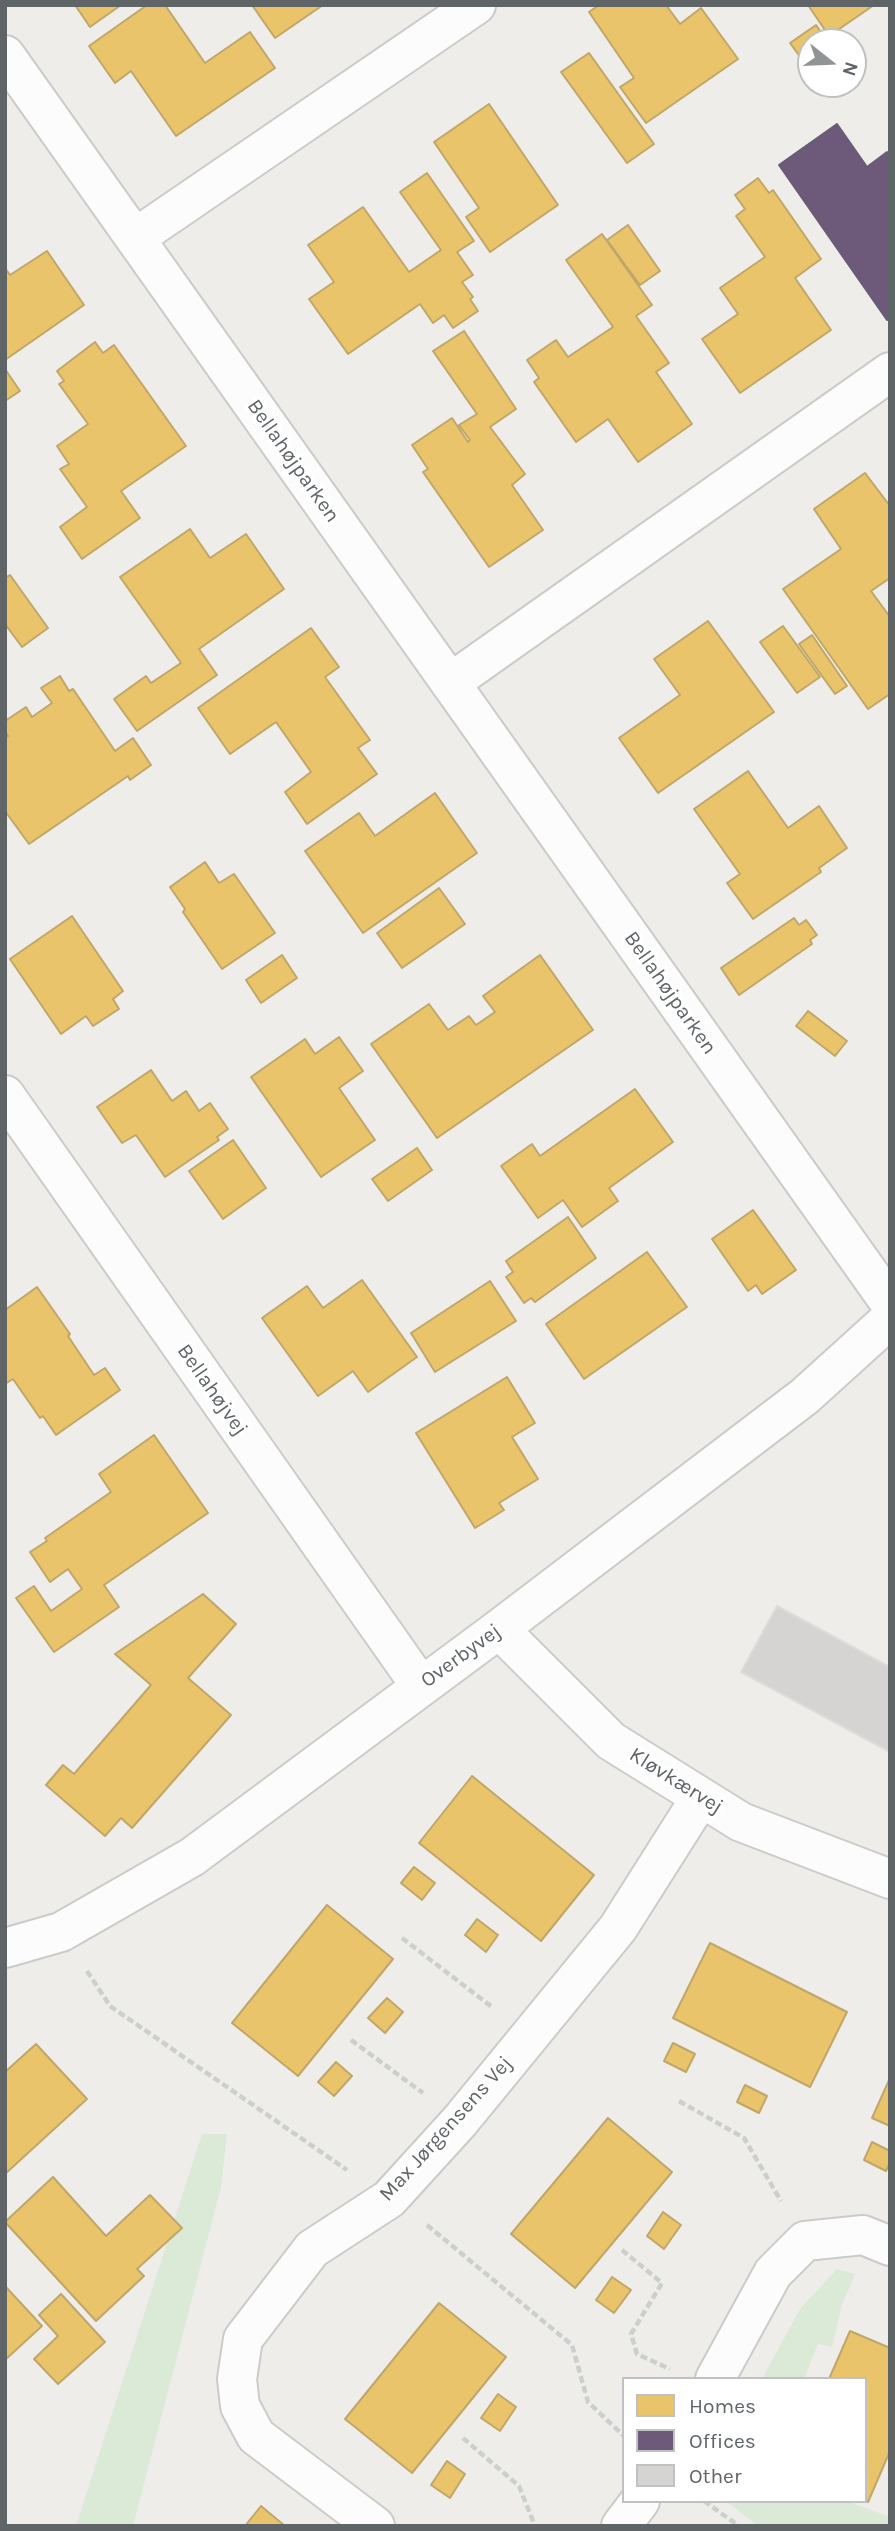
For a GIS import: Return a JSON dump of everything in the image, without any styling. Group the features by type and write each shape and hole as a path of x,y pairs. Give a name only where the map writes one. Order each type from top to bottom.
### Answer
{"street":[{"path":"135,239 476,5"},
{"name":"Bellahøjparken","path":"5,55 890,1303"},
{"path":"450,683 890,372"},
{"name":"Bellahøjvej","path":"5,1095 420,1685"},
{"name":"Overbyvej","path":"5,1948 61,1933 192,1857 420,1685 499,1629 805,1396 890,1319"},
{"name":"Kløvkærvej","path":"499,1629 611,1741 741,1822 890,1880"},
{"name":"Max Jørgensens Vej","path":"375,2526 256,2436 240,2406 237,2379 243,2339 312,2249 389,2199 460,2121 618,1928 701,1797"},
{"path":"697,2376 773,2273 805,2241 863,2235 890,2246"},
{"path":"621,2526 638,2503"}],"path":[{"path":"402,1938 529,2035"},
{"path":"351,2040 460,2121"},
{"path":"679,2101 744,2138 805,2241"},
{"path":"622,2250 662,2283 631,2334 637,2354 697,2376"},
{"path":"463,2438 519,2486 534,2526"},
{"path":"707,2503 739,2526"}],"green space":[{"path":"202,2134 227,2134 221,2187 133,2526 76,2526"},
{"path":"837,2269 855,2274 842,2305 832,2347 818,2344 805,2377 763,2377 800,2309"},
{"path":"729,2503 852,2503 890,2517 890,2526 758,2526"}],"building: Homes":[{"path":"75,5 121,5 90,27"},
{"path":"147,5 165,5 205,63 250,32 275,68 176,136 131,71 115,83 89,46"},
{"path":"252,5 323,5 275,38"},
{"path":"599,5 666,5 680,24 701,8 738,59 646,123 620,87 634,78 589,12"},
{"path":"808,5 874,5 841,28 824,28"},
{"path":"797,38 797,53 790,43"},
{"path":"589,53 654,144 627,163 561,72"},
{"path":"489,104 558,205 490,252 466,217 479,208 434,142"},
{"path":"427,173 474,241 457,252 473,275 462,282 473,297 470,299 478,311 453,328 444,315 433,323 420,304 348,354 309,299 334,282 308,245 363,207 409,272 441,250 400,192"},
{"path":"758,178 769,193 773,190 821,259 795,278 831,330 740,393 702,339 738,314 720,288 765,257 736,216 745,209 735,195"},
{"path":"628,225 660,271 640,285 607,240"},
{"path":"602,234 652,305 636,316 669,363 656,372 692,424 638,462 608,419 576,442 534,382 539,378 527,360 556,340 568,357 613,327 566,260"},
{"path":"47,251 84,305 5,360 5,268 10,275"},
{"path":"464,331 516,409 490,427 525,474 512,485 543,530 489,567 423,472 428,469 412,445 452,418 468,442 470,440 459,425 477,414 433,351"},
{"path":"95,342 103,353 114,345 186,446 121,491 140,518 82,559 60,527 87,507 60,469 69,464 57,446 88,424 59,384 64,381 57,371"},
{"path":"5,369 20,391 5,401"},
{"path":"865,473 890,506 890,578 871,591 890,617 890,694 868,709 783,589 841,549 814,509"},
{"path":"190,529 210,558 246,534 284,589 199,649 217,675 137,731 114,699 146,676 151,683 181,663 120,577"},
{"path":"10,575 48,628 22,647 5,624 5,578"},
{"path":"708,621 774,712 658,793 619,738 680,695 654,659"},
{"path":"783,626 820,677 797,693 760,642"},
{"path":"311,628 339,667 325,677 370,740 358,748 377,774 307,824 285,792 311,772 276,722 230,754 198,708"},
{"path":"812,635 847,686 835,694 799,644"},
{"path":"60,676 69,691 73,689 115,751 133,738 151,765 130,780 128,776 29,844 5,811 5,738 8,736 5,721 26,707 32,717 52,703 41,688"},
{"path":"748,771 788,828 819,806 847,848 819,868 821,872 753,919 727,883 740,874 694,809"},
{"path":"435,793 477,853 363,933 305,851 359,813 375,836"},
{"path":"205,862 219,883 234,874 275,933 222,969 183,912 185,909 170,887"},
{"path":"439,888 465,924 402,968 377,933"},
{"path":"72,916 123,991 113,999 119,1009 93,1026 86,1016 61,1034 10,959"},
{"path":"794,918 799,925 806,920 817,935 810,940 812,944 739,995 721,968"},
{"path":"282,955 297,978 261,1003 246,980"},
{"path":"540,955 593,1030 437,1138 371,1044 429,1004 448,1030 469,1016 476,1025 495,1012 483,996"},
{"path":"808,1011 847,1041 835,1056 796,1026"},
{"path":"339,1037 363,1071 339,1088 375,1140 321,1177 251,1077 305,1039 315,1054"},
{"path":"151,1070 172,1101 186,1091 199,1111 210,1103 228,1129 217,1137 219,1140 165,1177 136,1135 122,1143 97,1107"},
{"path":"635,1089 673,1142 609,1188 618,1201 582,1227 563,1200 538,1218 501,1166 532,1144 540,1156"},
{"path":"233,1140 266,1188 223,1219 189,1171"},
{"path":"417,1148 432,1170 388,1201 372,1179"},
{"path":"753,1210 796,1270 762,1294 756,1285 748,1291 712,1239"},
{"path":"568,1217 596,1258 535,1302 531,1298 524,1303 506,1277 513,1272 506,1261"},
{"path":"647,1252 687,1307 584,1379 546,1324"},
{"path":"362,1280 417,1357 368,1392 353,1371 318,1396 262,1318 307,1286 323,1308"},
{"path":"490,1281 516,1321 435,1372 411,1333"},
{"path":"37,1287 70,1334 68,1336 94,1375 105,1368 120,1390 56,1435 43,1416 40,1418 13,1379 5,1384 5,1310"},
{"path":"507,1377 535,1423 512,1437 538,1479 499,1503 504,1510 475,1528 416,1433"},
{"path":"154,1435 208,1513 104,1585 119,1607 54,1652 16,1598 34,1586 51,1611 82,1589 68,1569 50,1582 30,1552 47,1541 45,1538 111,1492 99,1474"},
{"path":"203,1594 236,1624 188,1678 231,1715 132,1828 121,1818 105,1836 46,1785 63,1765 74,1774 151,1685 115,1654"},
{"path":"472,1776 594,1875 541,1941 419,1843"},
{"path":"414,1867 435,1883 422,1900 401,1883"},
{"path":"327,1905 393,1959 298,2076 232,2023"},
{"path":"477,1919 498,1935 486,1952 465,1935"},
{"path":"710,1943 847,2012 810,2087 673,2018"},
{"path":"387,1998 403,2012 385,2033 368,2018"},
{"path":"673,2043 695,2054 686,2072 664,2061"},
{"path":"36,2044 87,2099 5,2174 5,2072"},
{"path":"336,2062 352,2076 334,2096 318,2082"},
{"path":"890,2078 890,2126 872,2118"},
{"path":"745,2085 767,2096 759,2113 737,2102"},
{"path":"608,2118 672,2172 575,2288 511,2234"},
{"path":"872,2142 890,2151 890,2162 886,2171 864,2160"},
{"path":"53,2177 106,2236 150,2195 182,2228 137,2269 144,2276 96,2321 5,2222"},
{"path":"663,2212 681,2225 664,2249 647,2236"},
{"path":"612,2277 631,2290 614,2313 596,2300"},
{"path":"5,2286 42,2326 5,2360"},
{"path":"61,2294 105,2342 58,2384 34,2359 58,2336 39,2315"},
{"path":"439,2303 506,2357 412,2473 345,2419"},
{"path":"850,2331 890,2348 890,2451 868,2502 867,2377 830,2377"},
{"path":"498,2394 516,2407 500,2431 481,2418"},
{"path":"447,2461 465,2474 450,2498 431,2485"},
{"path":"261,2506 285,2526 245,2526"}],"building: Offices":[{"path":"837,124 867,167 887,152 890,156 890,317 887,320 779,165"}],"building: Other":[{"path":"777,1606 890,1667 890,1752 741,1672"}]}
